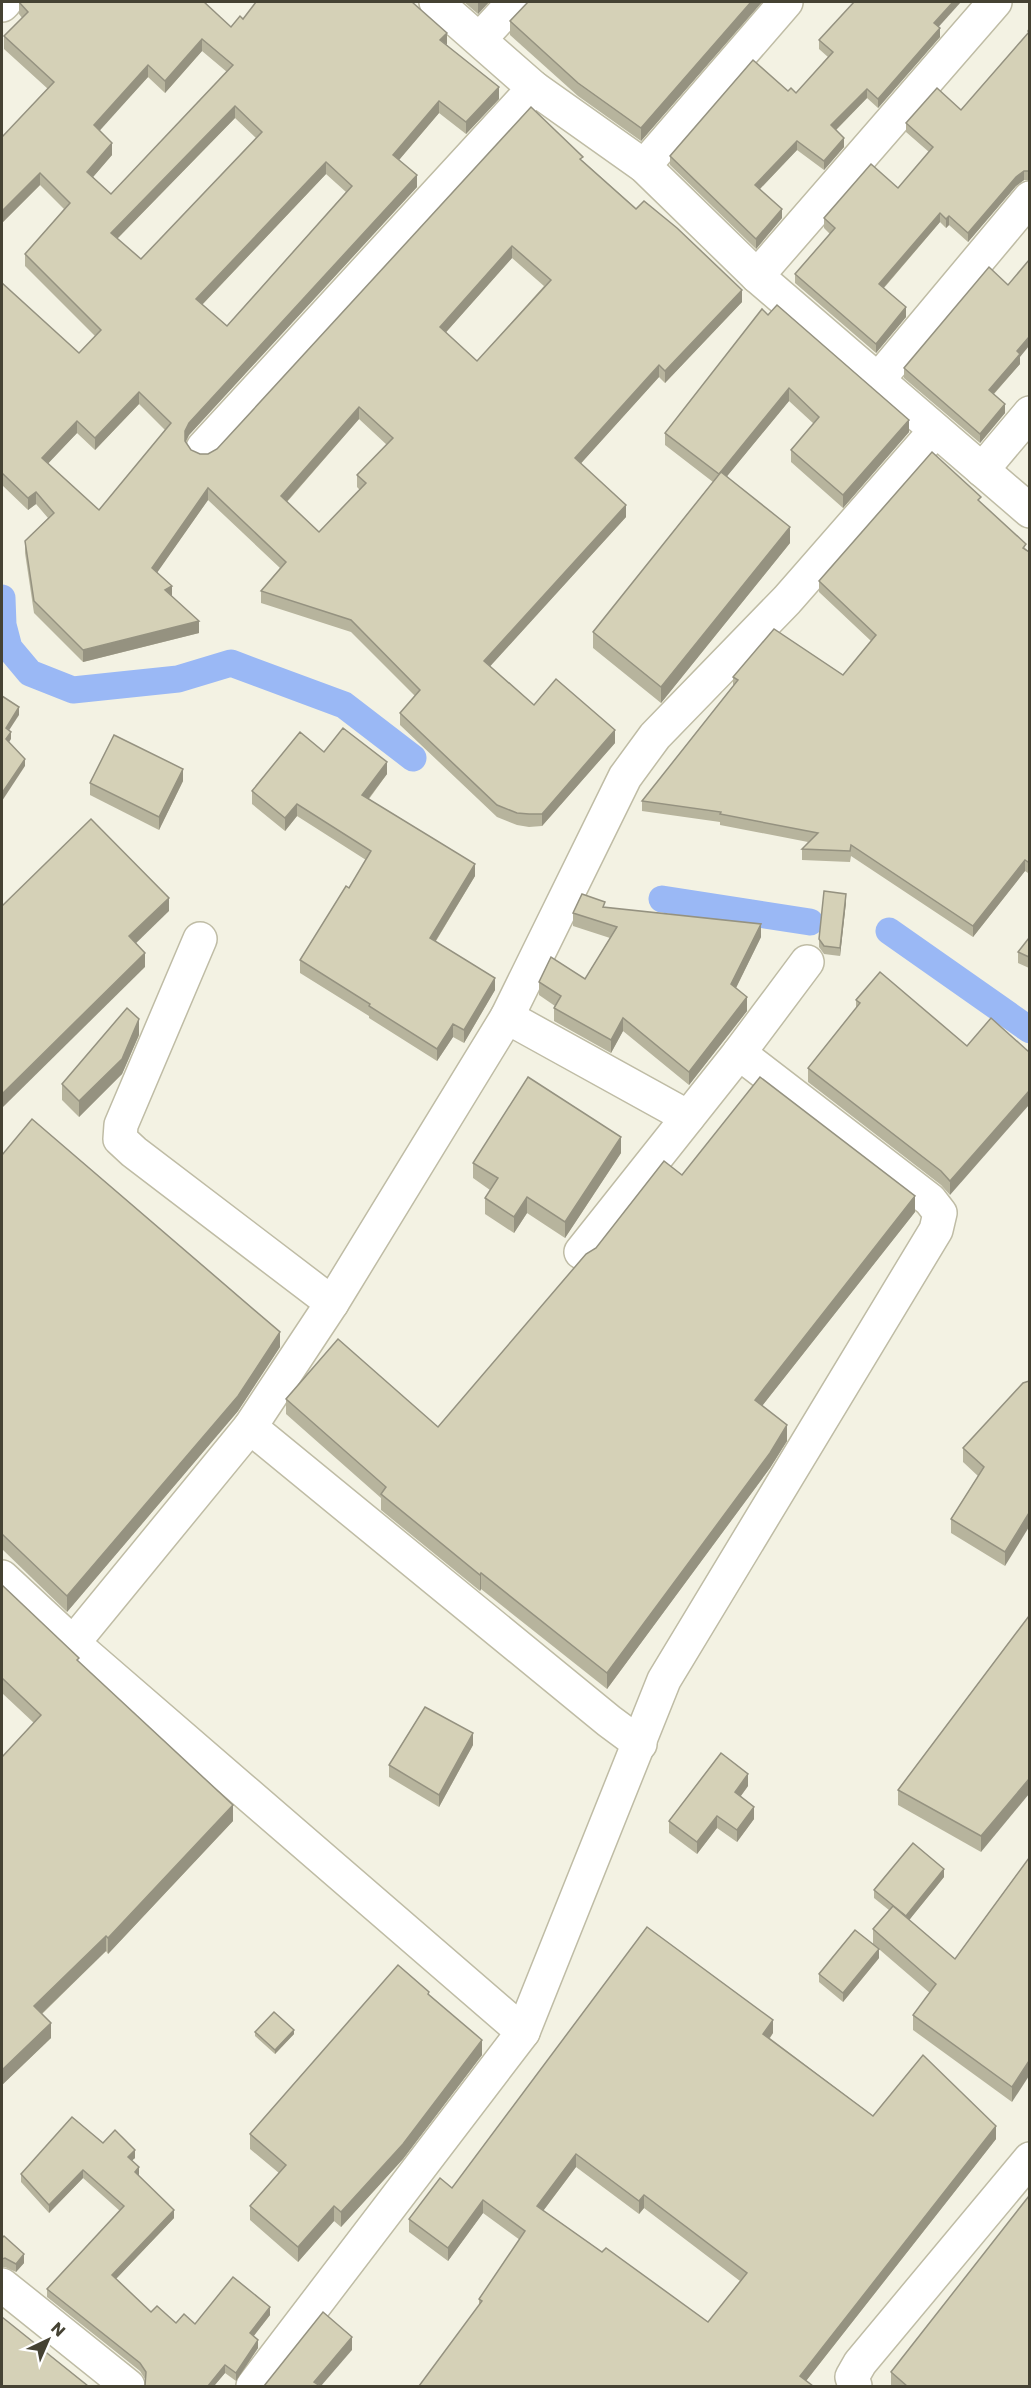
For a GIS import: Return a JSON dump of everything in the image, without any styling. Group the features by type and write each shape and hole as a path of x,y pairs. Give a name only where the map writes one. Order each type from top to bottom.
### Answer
{"street":[{"path":"2,5 5,2"},
{"path":"436,2 534,88 644,166 756,276 1029,510"},
{"path":"480,39 514,2"},
{"path":"644,166 786,2"},
{"path":"756,276 995,2"},
{"path":"203,448 534,88"},
{"path":"877,381 1029,198"},
{"path":"982,470 1029,413"},
{"path":"73,1643 250,1427 332,1303 507,1017 625,777 656,736 787,600 935,431"},
{"path":"200,939 121,1125 120,1139 332,1303"},
{"path":"581,1252 740,1053 807,962"},
{"path":"507,1017 688,1117"},
{"path":"253,2386 523,2032 664,1680 936,1230 940,1213 930,1200 740,1053"},
{"path":"250,1427 640,1744"},
{"path":"2,1577 73,1643 523,2032"},
{"path":"855,2386 852,2377 860,2363 1029,2159"},
{"path":"2,2285 128,2386"}],"building":[{"path":"19,2 204,2 231,27 240,16 243,19 256,2 412,2 447,33 440,40 499,87 466,122 439,101 393,155 417,175 189,423 185,431 185,441 191,450 200,454 208,454 217,449 531,107 583,157 580,159 636,209 644,201 677,228 742,290 665,371 659,365 575,458 626,505 484,661 534,705 556,679 615,730 542,814 517,813 497,805 400,713 420,690 351,620 261,591 286,562 208,488 152,568 172,586 165,590 199,621 83,650 34,601 25,541 54,513 36,492 28,498 2,473 2,283 79,353 101,330 25,254 70,203 40,173 2,211 2,137 54,82 4,36 28,12","holes":["202,39 233,65 111,194 87,172 112,143 94,125 148,65 165,81","235,106 262,132 141,259 111,233","326,162 352,186 227,326 196,299","512,246 551,280 477,361 440,327","139,392 171,423 99,510 42,458 77,421 95,438","359,407 393,438 357,475 366,483 319,532 281,496"]},
{"path":"528,2 751,2 641,128 578,83 510,21"},
{"path":"854,2 953,2 934,23 940,28 878,99 867,89 831,125 844,138 824,161 797,141 755,185 782,209 756,239 670,156 753,60 788,91 791,88 796,93 833,52 819,40"},
{"path":"1029,32 1029,171 1024,171 1016,177 968,233 949,216 946,219 940,213 879,284 906,307 876,344 795,274 835,228 824,218 871,164 898,188 933,147 906,123 937,88 961,110"},
{"path":"1029,260 1029,337 1017,351 1020,354 989,390 1005,404 980,434 904,368 989,267 1008,285"},
{"path":"777,305 909,420 843,495 791,450 819,417 789,388 719,474 665,433 762,309 768,315"},
{"path":"932,452 981,497 978,500 1026,544 1023,548 1029,552 1029,860 1028,862 1025,860 973,926 851,845 850,851 802,849 818,833 720,814 721,812 642,801 738,680 733,677 774,629 843,675 876,635 819,581"},
{"path":"721,472 790,527 661,687 593,632"},
{"path":"2,696 19,707 6,728 11,732 6,739 25,759 2,793"},
{"path":"343,728 387,762 362,795 475,864 430,938 495,978 464,1030 453,1024 437,1049 300,960 346,886 349,888 371,851 297,804 285,818 252,791 300,732 324,752"},
{"path":"114,735 183,769 159,817 90,783"},
{"path":"91,819 169,898 129,936 145,953 2,1094 2,906"},
{"path":"824,891 846,894 840,948 824,946 819,939"},
{"path":"582,894 605,902 603,907 761,924 731,984 747,997 689,1072 623,1018 611,1040 554,1008 561,996 539,982 551,957 585,979 617,927 573,913"},
{"path":"1029,938 1029,957 1018,952"},
{"path":"880,972 967,1046 991,1018 1029,1052 1029,1091 950,1181 941,1171 808,1068 860,1003 856,1000"},
{"path":"127,1008 139,1019 122,1059 79,1101 62,1084"},
{"path":"528,1077 621,1137 565,1222 527,1197 514,1217 485,1198 498,1178 473,1163"},
{"path":"760,1077 915,1196 755,1400 787,1425 770,1453 607,1673 481,1573 480,1575 381,1494 386,1487 286,1399 338,1339 438,1427 586,1254 596,1248 664,1161 682,1175"},
{"path":"32,1119 280,1332 238,1396 67,1596 2,1534 2,1155"},
{"path":"1029,1381 1029,1513 1005,1552 951,1519 984,1467 963,1448 1023,1383"},
{"path":"2,1585 79,1658 77,1660 233,1805 108,1938 106,1936 34,2006 51,2023 2,2070 2,1757 41,1715 2,1678"},
{"path":"1029,1616 1029,1779 981,1836 898,1790"},
{"path":"425,1707 473,1733 439,1795 389,1765"},
{"path":"721,1753 748,1774 735,1792 754,1807 737,1830 717,1816 697,1842 669,1821"},
{"path":"913,1843 944,1869 906,1916 874,1890"},
{"path":"1029,1858 1029,2061 1012,2087 913,2015 936,1984 873,1929 893,1906 955,1959"},
{"path":"647,1927 773,2020 763,2034 873,2116 923,2055 996,2126 800,2376 813,2386 419,2386 482,2301 479,2299 525,2231 483,2200 448,2248 409,2219 440,2178 452,2188","holes":["576,2154 639,2201 644,2195 747,2273 708,2322 606,2248 602,2252 537,2206"]},
{"path":"855,1930 879,1949 843,1993 819,1974"},
{"path":"398,1965 482,2040 403,2144 341,2212 334,2206 298,2247 250,2206 286,2165 250,2134"},
{"path":"274,2012 294,2030 275,2050 255,2032"},
{"path":"72,2117 103,2143 115,2130 135,2150 128,2157 139,2167 135,2172 174,2210 112,2275 151,2312 157,2306 176,2323 184,2314 195,2324 233,2277 270,2307 250,2333 258,2340 236,2373 225,2365 208,2386 145,2386 146,2372 140,2363 47,2289 124,2206 83,2170 49,2205 21,2174"},
{"path":"1029,2196 1029,2386 907,2386 891,2372"},
{"path":"4,2236 24,2254 16,2264 5,2258 2,2259 2,2238"},
{"path":"323,2312 352,2337 314,2382 320,2386 264,2386"},
{"path":"2,2317 88,2386 2,2386"}],"waterway":[{"path":"2,598 3,625 9,648 30,673 73,690 178,679 231,663 344,705 413,758"},
{"path":"662,899 810,922"},
{"path":"889,931 1030,1030"}]}
